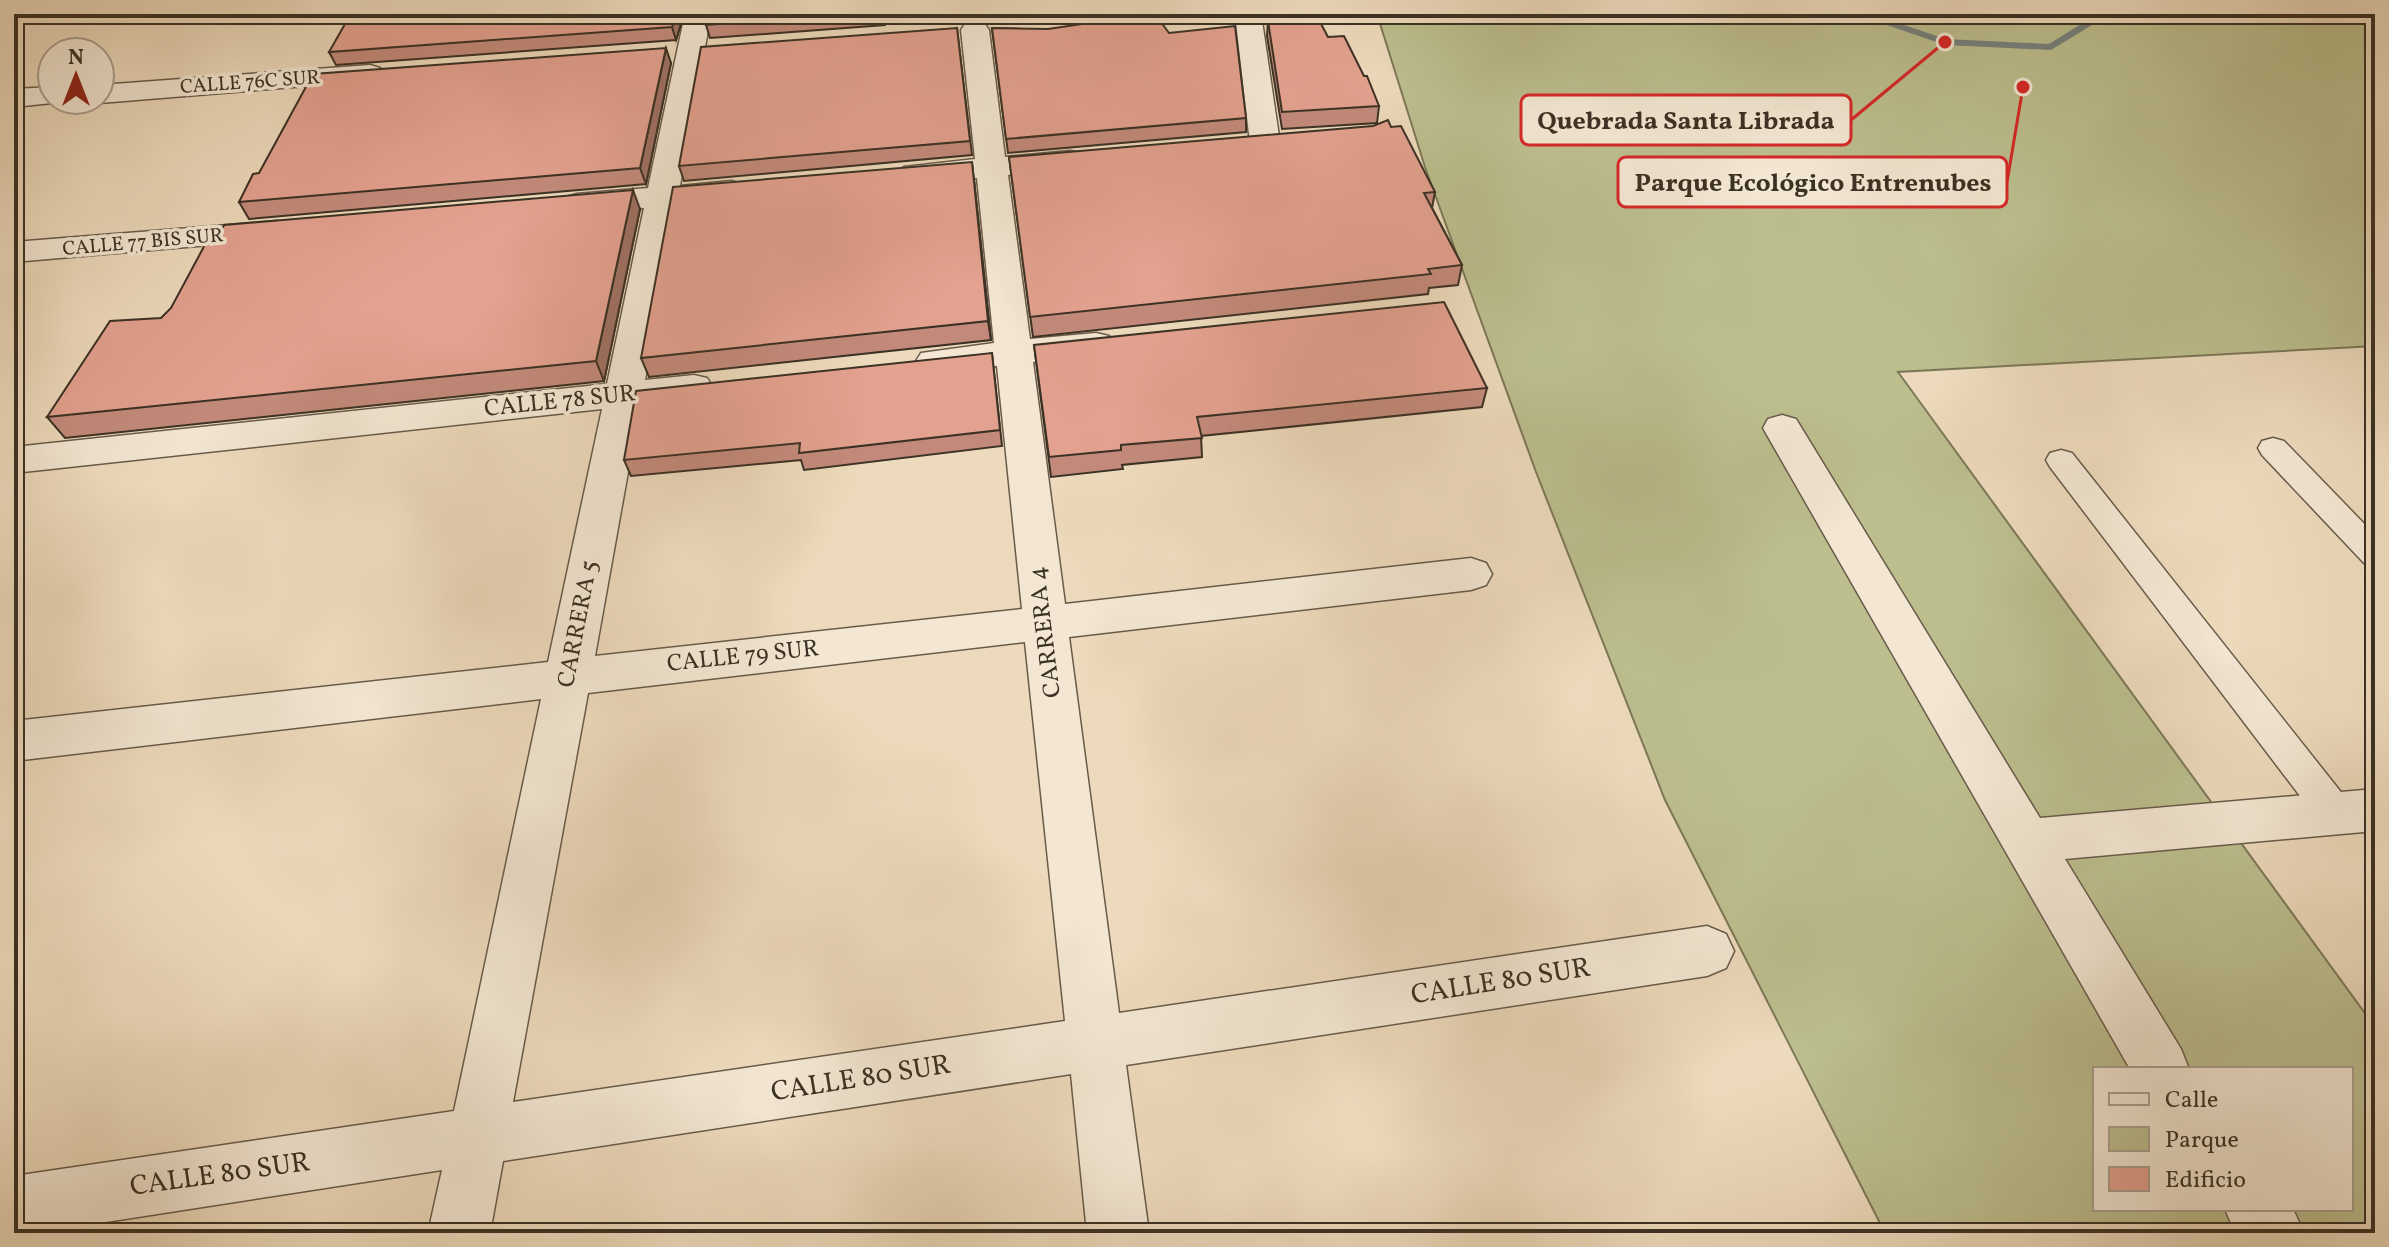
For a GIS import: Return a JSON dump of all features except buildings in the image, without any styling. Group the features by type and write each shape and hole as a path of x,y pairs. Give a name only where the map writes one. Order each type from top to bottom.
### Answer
{"street":[{"path":"1073,28 1166,14"},
{"path":"1248,14 1265,143"},
{"name":"CARRERA 4","path":"973,31 1118,1233"},
{"name":"CARRERA 5","path":"459,1233 693,42"},
{"name":"CALLE 76C SUR","path":"116,93 390,73"},
{"path":"14,98 36,97"},
{"path":"882,177 1098,158"},
{"path":"552,207 756,188"},
{"name":"CALLE 77 BIS SUR","path":"14,252 300,229"},
{"path":"904,365 1124,341"},
{"name":"CALLE 78 SUR","path":"14,460 732,383"},
{"path":"1782,428 2160,1067"},
{"name":"CALLE 79 SUR","path":"14,741 1471,574"},
{"path":"2026,841 2355,812"},
{"name":"CALLE 80 SUR","path":"14,1206 1707,951"},
{"path":"2256,1211 2273,1233"}],"lane":[{"path":"2273,448 2375,555"},
{"path":"2061,460 2355,812"}],"green space":[{"path":"1377,14 2375,14 2375,346 1898,372 2375,1027 2375,1233 1885,1233 1665,800 1536,472 1425,167"}],"waterway":[{"path":"1860,14 1945,42 2051,47 2105,14"}],"place":[{"name":"Quebrada Santa Librada","path":"1945,42"},
{"name":"Parque Ecológico Entrenubes","path":"2023,87"}]}
